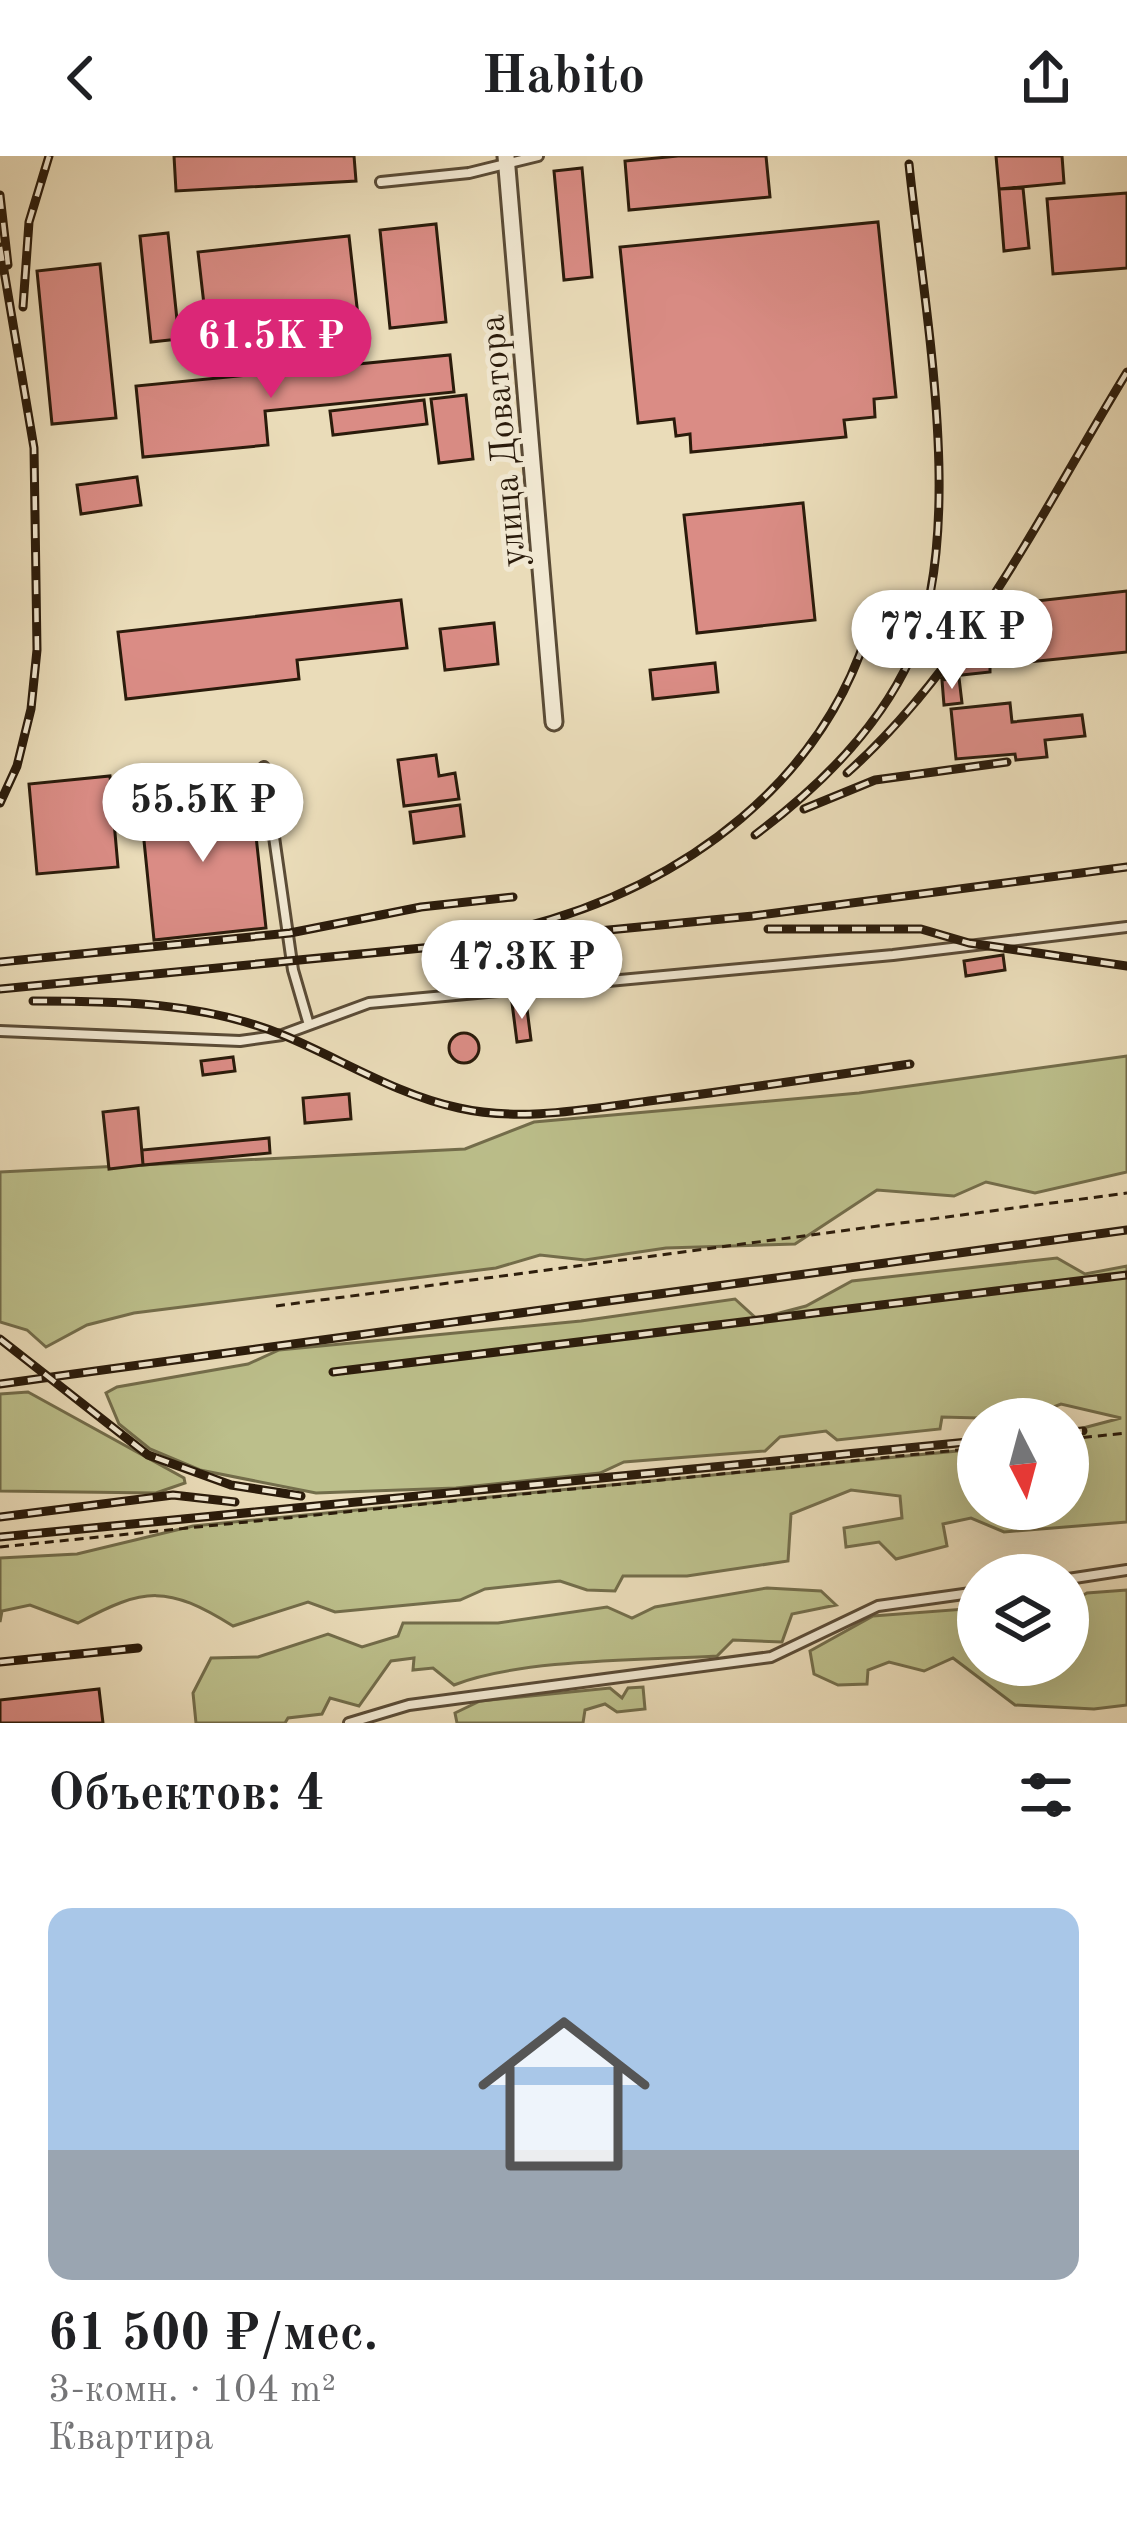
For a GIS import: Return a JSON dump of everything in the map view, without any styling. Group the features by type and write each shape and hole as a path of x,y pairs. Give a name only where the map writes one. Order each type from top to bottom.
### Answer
{"street":[{"name":"улица Доватора","path":"507,158 554,722"}],"lane":[{"path":"381,182 469,172 507,158 538,156"},
{"path":"264,767 293,970 309,1025"},
{"path":"0,1031 240,1041 309,1025 369,1003 893,955 1127,927"},
{"path":"1089,1576 1127,1570"},
{"path":"349,1723 409,1705 771,1657 878,1606 957,1595"}],"path":[{"path":"277,1306 1127,1193"},
{"path":"1089,1437 1127,1433"},
{"path":"0,1547 957,1450"}],"green space":[{"path":"1127,1056 1127,1172 1035,1193 986,1182 954,1196 877,1190 795,1244 666,1248 585,1260 540,1255 496,1268 134,1313 87,1325 46,1347 27,1330 0,1322 0,1172 465,1149 534,1122 859,1093"},
{"path":"1057,1258 1085,1274 1127,1266 1127,1522 1089,1525 1089,1426 1121,1418 1089,1411 1089,1398 957,1398 957,1417 942,1417 940,1429 837,1440 826,1431 780,1437 765,1451 624,1462 600,1473 456,1488 316,1493 200,1470 150,1449 119,1424 106,1393 117,1387 248,1364 279,1350 581,1321 735,1299 757,1319 806,1306 852,1281"},
{"path":"28,1392 184,1478 185,1483 156,1493 0,1491 0,1394"},
{"path":"957,1451 957,1521 943,1524 947,1546 896,1559 879,1542 846,1547 844,1528 902,1518 900,1496 851,1490 791,1514 788,1561 687,1576 623,1576 615,1591 587,1590 560,1581 485,1589 460,1600 335,1612 308,1602 233,1626 190,1603 156,1596 121,1603 78,1623 30,1605 2,1611 0,1622 0,1558 77,1554 193,1526"},
{"path":"767,1588 821,1591 836,1605 792,1614 782,1642 733,1640 717,1656 547,1665 454,1685 433,1668 413,1670 414,1658 391,1661 359,1706 330,1698 322,1714 288,1718 285,1723 196,1723 193,1693 211,1658 258,1657 328,1634 362,1647 398,1636 403,1623 498,1623 607,1607 632,1618 655,1607"},
{"path":"1127,1590 1127,1705 1094,1709 1015,1705 990,1686 1089,1686 1089,1593"},
{"path":"957,1610 957,1661 953,1658 924,1671 889,1662 868,1670 867,1684 838,1685 814,1674 810,1651 873,1616"},
{"path":"643,1687 645,1709 617,1712 605,1704 585,1710 583,1723 457,1723 455,1713 480,1701 610,1688 622,1698 628,1688"}],"building":[{"path":"174,156 354,156 356,181 176,191"},
{"path":"766,156 770,197 629,210 625,161"},
{"path":"996,156 1062,156 1064,183 999,189"},
{"path":"582,168 592,277 564,280 554,171"},
{"path":"1023,188 1029,248 1004,251 999,189"},
{"path":"1127,193 1127,268 1053,274 1047,199"},
{"path":"878,222 896,397 874,399 875,417 844,420 846,437 691,452 690,434 676,436 674,419 638,423 620,247"},
{"path":"436,224 446,322 390,328 380,230"},
{"path":"168,233 179,339 151,342 140,236"},
{"path":"349,236 358,316 207,331 198,252"},
{"path":"100,264 116,418 52,424 37,271"},
{"path":"450,355 454,392 265,411 268,445 143,457 136,386"},
{"path":"466,395 473,459 439,463 431,399"},
{"path":"424,400 427,424 333,435 330,411"},
{"path":"137,477 141,505 81,514 77,485"},
{"path":"803,503 815,620 697,633 684,515"},
{"path":"1127,591 1127,652 990,666 990,672 943,677 989,622 1011,619 1009,604"},
{"path":"401,600 407,648 297,660 299,679 126,699 118,632"},
{"path":"494,623 498,664 445,670 440,629"},
{"path":"715,663 718,692 653,699 650,670"},
{"path":"959,678 962,703 944,705 942,680"},
{"path":"1010,703 1012,722 1082,715 1085,736 1045,740 1047,757 1016,760 1015,754 956,759 951,709"},
{"path":"436,755 439,776 455,773 459,799 404,806 398,760"},
{"path":"110,776 118,867 37,874 29,784"},
{"path":"251,790 266,928 154,940 140,801"},
{"path":"460,805 464,836 414,843 410,812"},
{"path":"1003,955 1005,970 966,976 964,961"},
{"path":"526,1001 531,1040 517,1042 512,1003"},
{"path":"464,1033 475,1037 479,1048 475,1059 464,1063 453,1059 449,1048 453,1037"},
{"path":"233,1057 235,1071 203,1075 201,1061"},
{"path":"349,1094 351,1119 305,1123 303,1098"},
{"path":"138,1108 143,1165 109,1169 103,1112"},
{"path":"269,1138 270,1153 143,1165 142,1150"},
{"path":"99,1689 103,1723 0,1723 0,1700"}],"railway":[{"path":"23,307 29,222 49,156"},
{"path":"755,835 801,798 864,733 911,657 928,605 937,546 937,415 909,164"},
{"path":"0,195 8,265"},
{"path":"0,247 34,448 37,650 31,709 17,766 0,803"},
{"path":"847,773 891,730 967,634 1127,372"},
{"path":"520,928 580,910 638,885 692,855 741,818 785,776 822,728 852,674 873,614"},
{"path":"804,809 875,780 1007,762"},
{"path":"0,989 753,916 1127,867"},
{"path":"0,962 290,933 421,907 513,897"},
{"path":"768,929 921,929 969,943 1127,966"},
{"path":"33,1001 129,1003 222,1016 283,1035 436,1102 506,1114 578,1110 910,1064"},
{"path":"0,1384 1127,1230"},
{"path":"333,1372 1127,1275"},
{"path":"0,1339 148,1455 231,1485 301,1496"},
{"path":"0,1537 957,1443"},
{"path":"0,1517 173,1495 235,1502"},
{"path":"0,1662 138,1648"}]}
